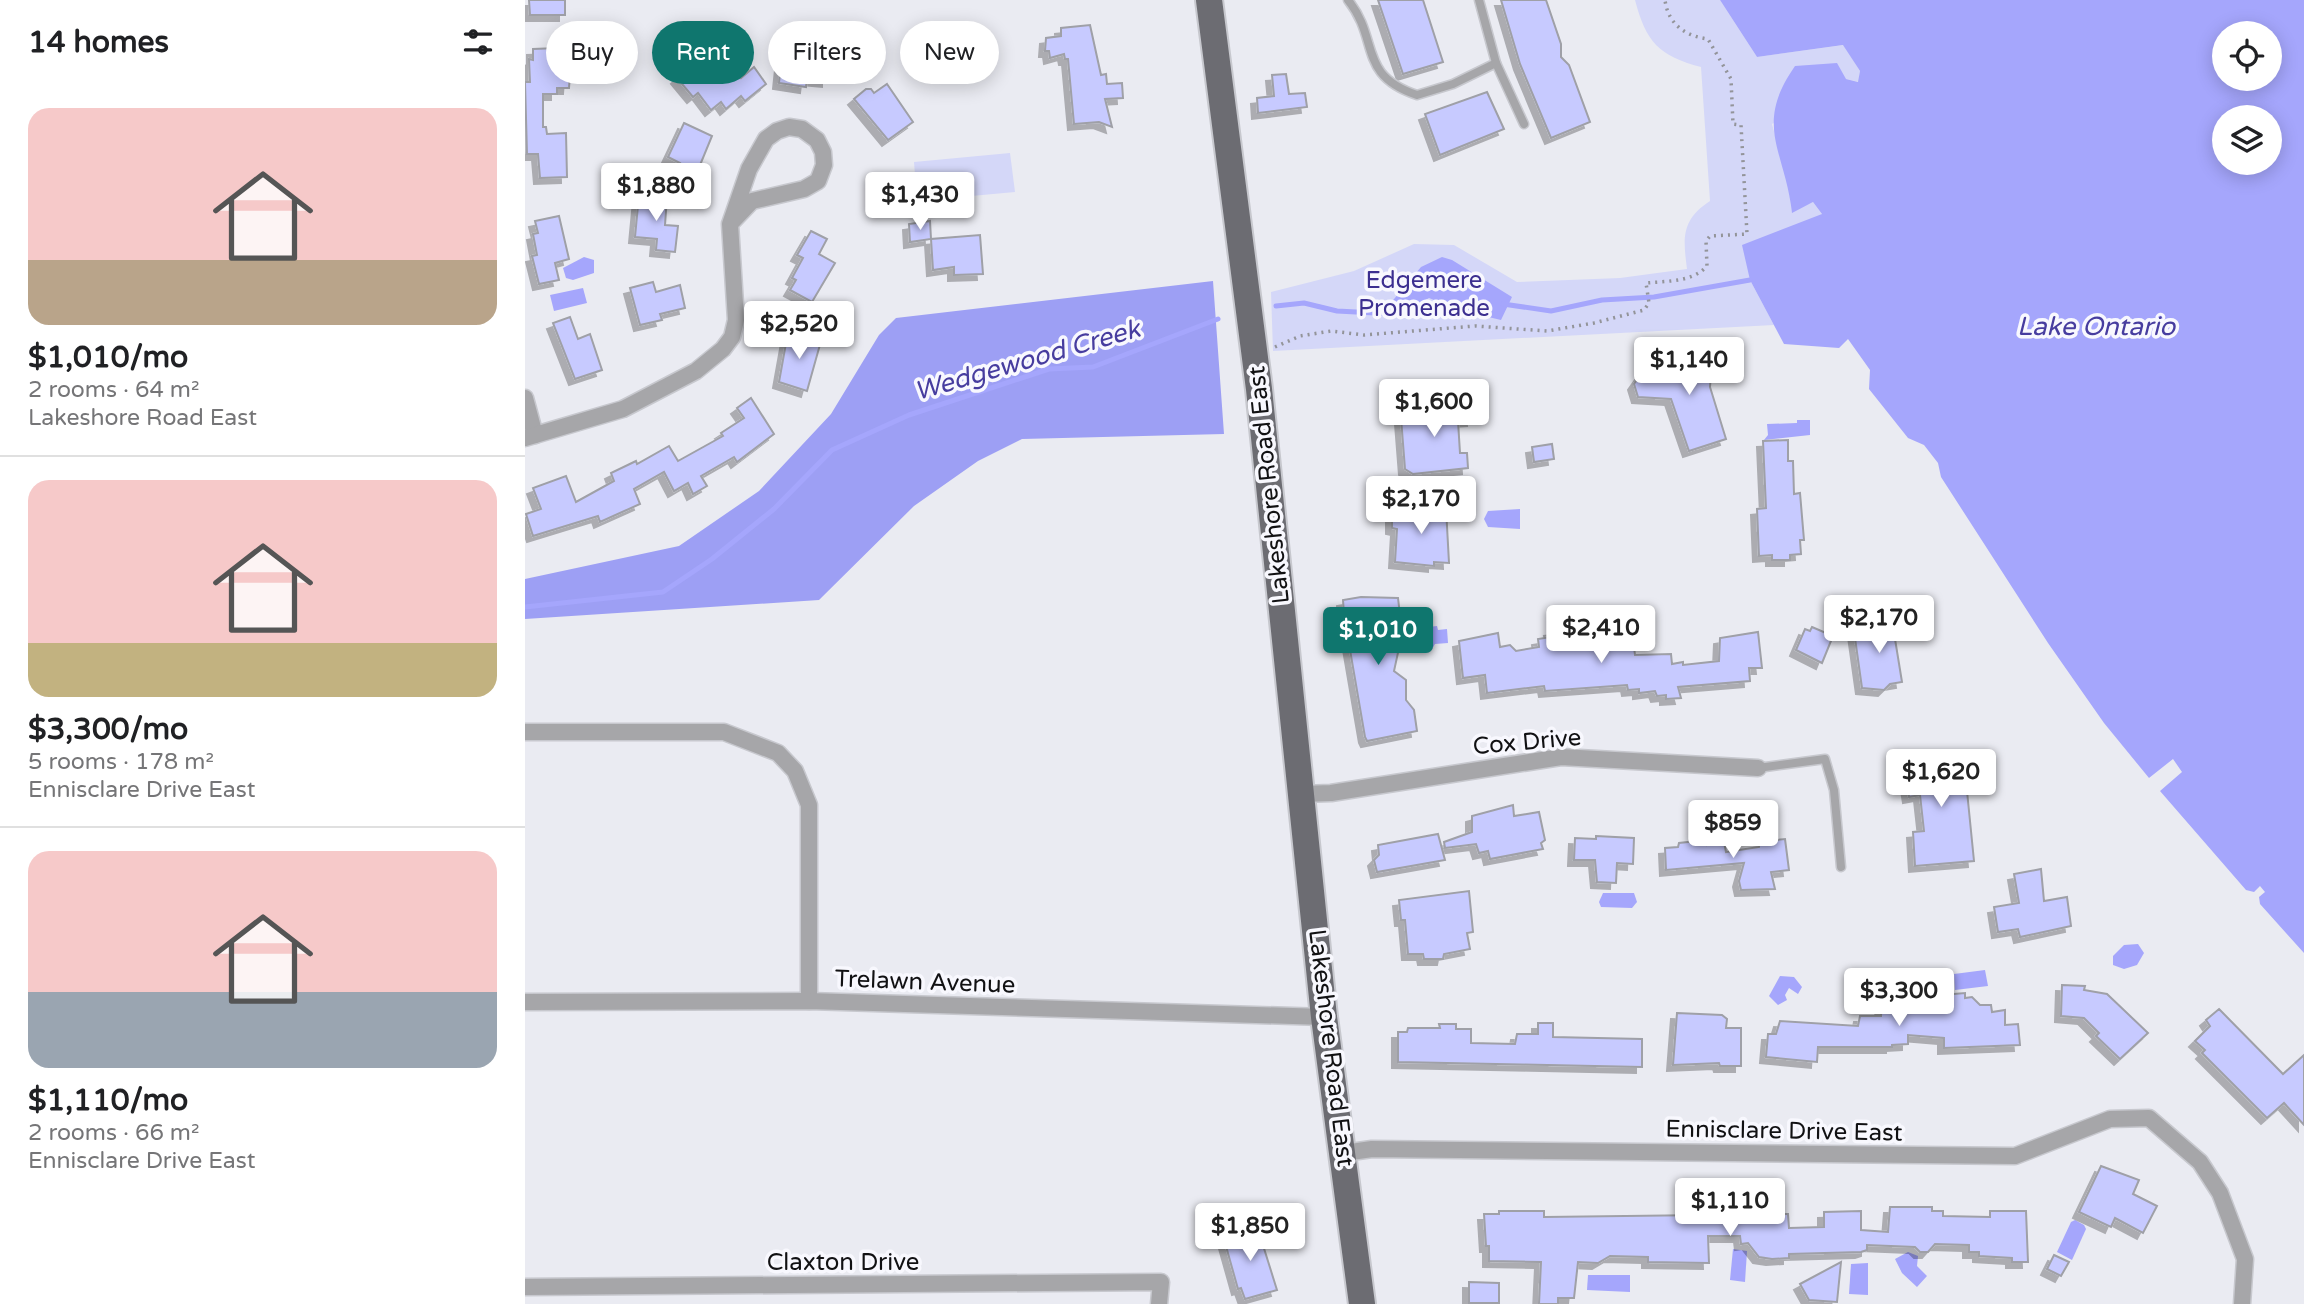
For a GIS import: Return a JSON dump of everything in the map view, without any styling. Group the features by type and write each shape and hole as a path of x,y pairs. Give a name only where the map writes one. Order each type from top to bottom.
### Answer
{"main road":[{"name":"Lakeshore Road East","path":"1209,0 1248,298 1324,1017 1362,1304"}],"street":[{"path":"525,398 530,436 623,409 696,371 723,349 732,337 736,320 730,224 749,169 766,139 789,127 810,134 823,152 824,165 817,181 804,190 752,201 730,224"},
{"path":"525,732 724,732 778,753 795,771 809,805 809,1001"},
{"name":"Cox Drive","path":"1302,794 1331,793 1561,757 1758,768"},
{"name":"Trelawn Avenue","path":"525,1002 809,1001 1324,1017"},
{"name":"Ennisclare Drive East","path":"1344,1153 1372,1149 2015,1156 2111,1119 2148,1118 2200,1162 2234,1224 2245,1259 2242,1304"},
{"name":"Claxton Drive","path":"525,1287 1161,1282 1159,1304"}],"lane":[{"path":"1348,0 1358,17 1376,68 1387,82 1400,89 1417,95 1453,83 1496,63"},
{"path":"1479,0 1496,63 1524,124"},
{"path":"1758,768 1825,759 1834,790 1841,867"}],"path":[{"path":"1270,349 1300,336 1331,331 1359,334 1475,326 1547,331 1644,310 1649,303 1647,284 1693,277 1707,266 1706,241 1710,236 1747,234 1741,125 1733,124 1731,79 1708,39 1682,32 1673,22 1665,0"}],"green space":[{"name":"Edgemere Promenade","path":"1635,0 1720,0 1757,57 1844,45 1860,71 1859,82 1846,79 1772,124 1790,189 1792,212 1813,202 1822,214 1750,280 1774,325 1273,351 1271,292 1354,271 1414,244 1454,245 1517,282 1620,278 1687,269 1686,230 1694,215 1710,201 1701,67 1675,58 1656,45 1644,27"},
{"path":"1010,153 1015,192 917,201 914,162"}],"shaded area":[{"path":"1213,281 1224,434 1022,439 978,461 914,506 819,600 525,619 525,579 679,546 759,491 831,414 879,335 896,318"}],"water":[{"name":"Lake Ontario","path":"1720,0 2304,0 2304,953 2260,904 2259,897 2265,892 2260,886 2254,892 2246,890 2160,791 2182,772 2173,759 2149,778 2104,723 2048,643 1941,477 1938,463 1924,445 1908,438 1869,389 1870,370 1848,339 1839,348 1784,344 1750,280 1742,245 1822,214 1813,202 1792,213 1775,138 1776,105 1795,66 1837,63 1846,79 1858,82 1860,71 1843,45 1757,57"},
{"path":"584,257 594,260 594,273 573,280 566,278 563,268"},
{"path":"1442,257 1452,260 1512,297 1501,320 1459,310 1429,298 1395,317 1389,305 1421,267"},
{"path":"583,288 587,303 554,311 550,295"},
{"path":"1797,420 1810,420 1810,435 1764,440 1768,435 1767,424 1797,423"},
{"path":"1520,509 1520,529 1488,527 1484,519 1488,511"},
{"path":"1437,626 1438,630 1447,629 1448,643 1435,644 1432,649 1424,645 1413,646 1411,629"},
{"path":"1603,893 1634,893 1637,902 1632,908 1601,907 1599,902"},
{"path":"2138,944 2144,953 2137,965 2124,969 2113,965 2113,956 2124,945"},
{"path":"1985,970 1988,986 1955,990 1954,974"},
{"path":"1780,976 1794,977 1802,987 1798,994 1789,988 1785,995 1787,1000 1778,1005 1769,996"},
{"path":"2075,1220 2086,1229 2072,1260 2057,1252 2071,1222"},
{"path":"1733,1249 1747,1251 1745,1282 1730,1280"},
{"path":"1908,1252 1918,1256 1917,1266 1927,1276 1917,1287 1902,1273 1895,1259"},
{"path":"1868,1263 1868,1295 1849,1294 1851,1264"},
{"path":"1588,1275 1630,1275 1630,1292 1587,1290"}],"building":[{"path":"529,0 565,0 565,15 530,15"},
{"path":"1378,0 1423,0 1443,62 1403,74"},
{"path":"1501,0 1546,0 1561,44 1561,57 1569,65 1590,122 1551,138 1520,64"},
{"path":"1090,25 1101,75 1106,74 1107,84 1122,83 1123,98 1105,99 1112,127 1099,122 1074,124 1068,59 1065,59 1064,54 1050,58 1049,51 1045,51 1046,38 1061,36 1061,28"},
{"path":"546,48 546,84 569,84 569,88 557,88 557,94 543,94 543,127 546,127 547,134 566,133 567,177 540,178 538,154 527,154 525,82 530,82 529,59 533,60 533,49"},
{"path":"754,67 766,84 745,101 741,96 726,109 721,102 711,110 698,93 693,97 682,84 754,84"},
{"path":"1286,74 1289,94 1305,93 1307,107 1258,113 1257,98 1274,96 1272,75"},
{"path":"786,84 806,84 806,87"},
{"path":"887,84 913,122 888,140 854,99 866,89 871,89 874,93"},
{"path":"1487,92 1504,129 1440,155 1425,114"},
{"path":"684,123 712,136 691,187 673,178 680,163 668,157"},
{"path":"639,195 667,197 665,225 678,226 675,252 656,250 657,239 635,237"},
{"path":"559,216 569,259 555,263 559,280 539,284 532,256 537,255 533,234 538,233 535,221"},
{"path":"930,221 931,239 910,242 909,224"},
{"path":"811,231 827,239 819,254 835,263 812,302 790,290 796,280 792,278 803,258 797,255"},
{"path":"980,235 983,274 954,275 954,267 933,270 931,239"},
{"path":"653,282 656,292 680,285 685,308 660,314 662,320 640,325 630,288"},
{"path":"570,317 578,339 590,334 602,370 575,379 553,323"},
{"path":"788,332 821,341 807,391 779,382"},
{"path":"1681,348 1713,355 1718,364 1711,374 1710,387 1726,439 1689,451 1671,399 1638,397 1634,384 1641,374 1674,377"},
{"path":"751,398 774,434 737,462 734,457 701,476 707,486 693,494 688,483 674,491 664,472 634,489 640,504 600,522 598,516 533,536 526,514 541,509 533,488 566,476 576,502 614,481 611,473 636,461 637,464 669,446 678,461 723,436 721,433 744,418 737,408"},
{"path":"1471,406 1473,420 1458,421 1460,453 1467,453 1468,468 1413,474 1405,469 1401,418 1411,410"},
{"path":"1788,440 1788,461 1793,461 1794,494 1800,493 1804,540 1800,540 1801,554 1790,555 1790,560 1772,560 1772,555 1759,556 1757,509 1766,508 1763,441"},
{"path":"1552,444 1554,459 1534,462 1532,447"},
{"path":"1446,508 1449,563 1434,562 1434,566 1395,562 1397,529 1392,528 1392,509"},
{"path":"1361,597 1398,598 1401,624 1383,628 1399,648 1394,671 1406,680 1406,700 1414,710 1417,731 1367,741 1365,737 1343,600"},
{"path":"1892,616 1897,619 1900,633 1895,639 1902,682 1890,684 1884,690 1862,688 1854,631 1875,627 1882,618"},
{"path":"1581,627 1583,648 1597,645 1598,650 1634,647 1635,655 1671,654 1672,664 1683,662 1683,665 1719,661 1720,638 1758,632 1762,668 1749,668 1750,681 1678,687 1681,698 1666,699 1666,695 1657,696 1655,691 1639,693 1639,689 1628,690 1627,685 1545,691 1544,686 1487,693 1485,675 1463,678 1459,641 1498,633 1500,647 1510,645 1516,651 1539,647 1538,639 1551,637 1550,630"},
{"path":"1812,627 1833,636 1822,663 1796,650 1805,629 1810,631"},
{"path":"1963,751 1974,861 1915,866 1913,832 1924,831 1920,795 1909,797 1903,760"},
{"path":"1513,805 1514,816 1539,812 1545,840 1541,843 1543,849 1490,859 1488,851 1479,853 1476,844 1445,848 1444,842 1472,832 1472,816"},
{"path":"1438,834 1445,860 1377,872 1374,860 1379,855 1378,845"},
{"path":"1596,836 1634,838 1633,864 1617,863 1616,883 1597,882 1595,860 1574,860 1575,838 1596,839"},
{"path":"1785,839 1789,870 1771,872 1775,889 1741,890 1739,881 1744,863 1666,870 1665,848 1678,847 1679,843 1706,840 1707,845 1724,842 1726,852 1759,847 1759,842"},
{"path":"2041,869 2044,901 2067,897 2071,926 2020,937 2018,929 1998,932 1994,907 2019,903 2014,874"},
{"path":"1469,891 1473,932 1467,933 1470,949 1444,954 1443,959 1424,959 1423,954 1408,954 1405,920 1401,920 1399,900"},
{"path":"2062,985 2085,986 2084,990 2107,994 2148,1033 2120,1059 2096,1036 2099,1033 2084,1018 2061,1016"},
{"path":"1965,993 1965,998 1972,997 1980,1005 1991,1005 1992,1012 2005,1010 2005,1025 2018,1024 2020,1045 1944,1048 1944,1038 1908,1035 1908,1044 1892,1047 1818,1047 1817,1062 1766,1057 1768,1034 1776,1034 1780,1021 1858,1026 1860,1016 1881,1016 1882,995 1909,995 1909,1002 1943,1000 1942,995"},
{"path":"2219,1009 2283,1074 2304,1055 2304,1125 2284,1103 2267,1118 2202,1053 2205,1050 2195,1041 2210,1026 2206,1020"},
{"path":"1677,1013 1722,1015 1727,1019 1726,1028 1741,1028 1741,1066 1720,1066 1719,1063 1673,1065"},
{"path":"1538,1023 1553,1023 1553,1037 1642,1039 1642,1067 1398,1062 1398,1032 1407,1032 1408,1028 1440,1028 1439,1024 1456,1024 1456,1029 1471,1029 1471,1043 1515,1044 1517,1034 1538,1034"},
{"path":"2101,1166 2139,1180 2133,1194 2157,1206 2143,1233 2115,1218 2111,1227 2079,1212"},
{"path":"1890,1207 1932,1207 1932,1211 1943,1211 1943,1216 1990,1217 1990,1211 2026,1211 2028,1262 1979,1256 1979,1252 1969,1252 1969,1245 1935,1244 1928,1252 1920,1252 1915,1247 1867,1245 1867,1250 1861,1252 1789,1254 1789,1258 1772,1259 1759,1257 1748,1243 1741,1244 1740,1236 1708,1236 1709,1263 1648,1262 1648,1257 1610,1256 1598,1263 1578,1262 1574,1298 1558,1298 1558,1304 1539,1304 1541,1262 1489,1261 1484,1214 1499,1214 1499,1211 1544,1211 1544,1217 1788,1214 1789,1228 1824,1227 1824,1212 1861,1211 1861,1230 1888,1232"},
{"path":"1257,1226 1277,1290 1245,1299 1241,1288 1238,1289 1224,1239"},
{"path":"2054,1255 2069,1262 2061,1276 2047,1269"},
{"path":"1841,1262 1837,1302 1809,1300 1800,1284"},
{"path":"1469,1282 1499,1283 1499,1303 1469,1303"}],"waterway":[{"name":"Wedgewood Creek","path":"1503,304 1551,311 1602,300 1654,297 1750,280"},
{"name":"Wedgewood Creek","path":"1276,306 1304,303 1337,311 1394,314 1399,310"},
{"name":"Wedgewood Creek","path":"525,607 663,592 712,559 774,509 832,450 909,415 1049,369 1093,367 1218,319"}]}
